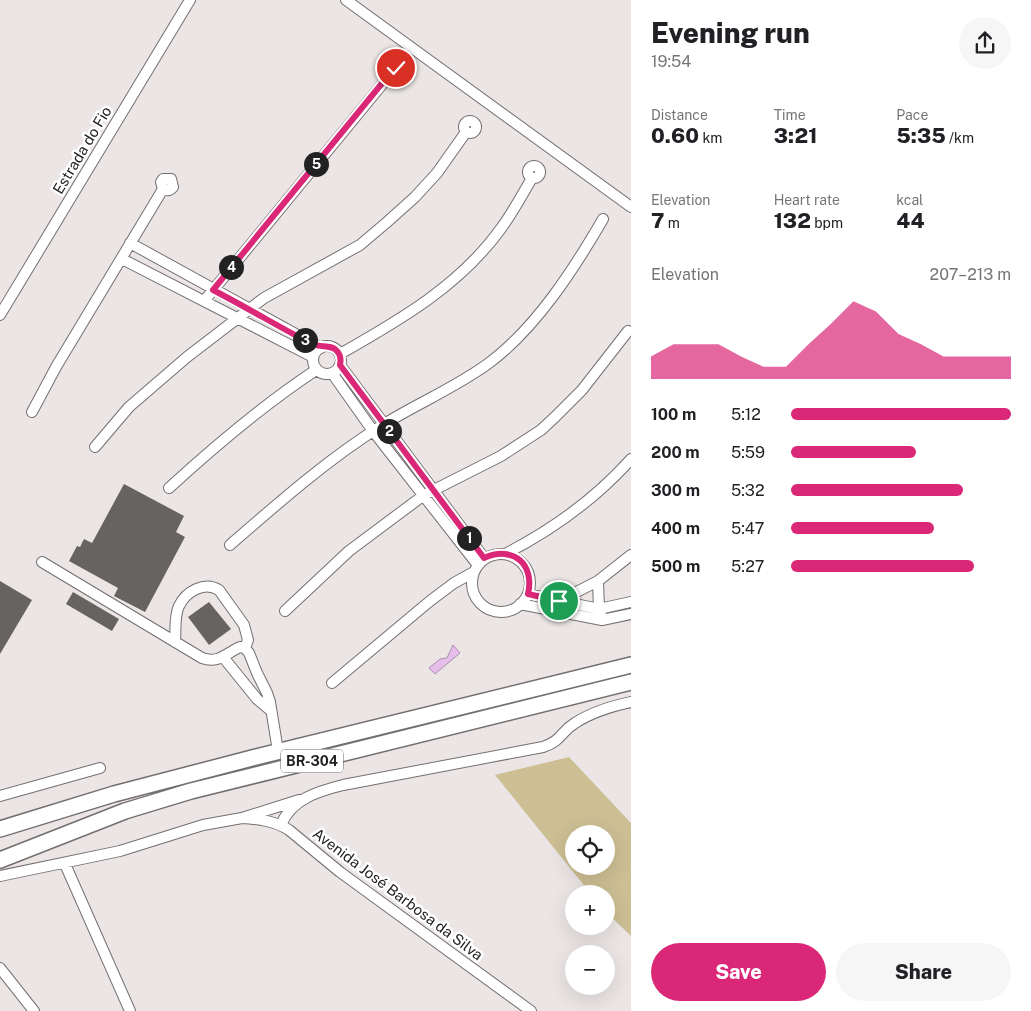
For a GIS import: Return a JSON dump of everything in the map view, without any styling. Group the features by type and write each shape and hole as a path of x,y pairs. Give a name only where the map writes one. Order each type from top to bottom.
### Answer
{"highway":[{"name":"BR-304","path":"0,829 114,794 278,751 630,665"},
{"name":"BR-304","path":"0,860 125,811 191,791 631,682"}],"street":[{"name":"Estrada do Fio","path":"0,315 190,0"},
{"path":"346,0 631,207"},
{"path":"205,300 388,76"},
{"path":"95,447 129,408 160,379 250,308 286,285 360,244 386,223 415,197 437,173 466,132"},
{"path":"340,354 428,301 457,277 502,227 532,178"},
{"path":"32,412 56,367 162,189"},
{"path":"230,545 303,484 373,431 489,363 514,340 544,306 586,247 603,219"},
{"path":"130,244 321,348 332,347 340,354 340,365 338,370 332,374 325,374 316,370 313,357 321,348"},
{"path":"122,259 313,357"},
{"path":"285,611 349,551 428,493 501,456 541,430 582,390 628,331"},
{"path":"340,365 384,424 428,493 478,565"},
{"path":"169,488 239,425 316,370"},
{"path":"332,374 373,431 428,493"},
{"path":"505,554 541,533 583,504 631,459"},
{"path":"332,683 430,601 492,554 505,554 518,558 525,565 529,574 528,594 520,604 506,612 496,612 487,609 474,595 471,586 478,565"},
{"path":"559,601 598,581 631,555"},
{"path":"42,562 208,660 218,660 240,647 250,652 270,702 278,751"},
{"path":"598,581 599,609 602,620"},
{"path":"175,642 179,606 191,593 206,586 213,586 219,590 244,626 248,640 245,648"},
{"path":"528,594 599,609 631,602"},
{"path":"520,604 602,620 631,614"},
{"path":"223,657 257,699 270,710"},
{"path":"0,876 65,864 120,851 203,826 242,818 343,785 543,746 558,740 570,726 583,718 631,702"},
{"path":"0,796 100,768"},
{"path":"281,825 287,814 309,796"},
{"name":"Avenida José Barbosa da Silva","path":"242,818 259,819 281,825 340,872 531,1011"},
{"path":"65,864 130,1011"},
{"path":"0,968 34,1011"}],"shaded area":[{"path":"453,645 460,653 435,674 429,668 440,659 447,658"},
{"path":"569,757 631,823 631,936 615,921 615,885 584,885 576,875 615,875 615,825 565,825 565,862 495,775"}],"building":[{"path":"124,484 184,516 176,532 185,537 145,612 114,596 118,588 69,561 77,546 80,547 84,539 92,543"},
{"path":"0,581 32,600 0,654"},
{"path":"73,592 119,619 112,631 66,604"},
{"path":"209,602 231,629 209,645 188,617"}],"route":[{"path":"396,68 393,67 388,70 388,76 213,290 250,308 321,348 326,346 336,350 340,354 340,365 484,558 492,554 501,553 510,554 518,558 525,565 529,574 528,594 559,601"}]}
